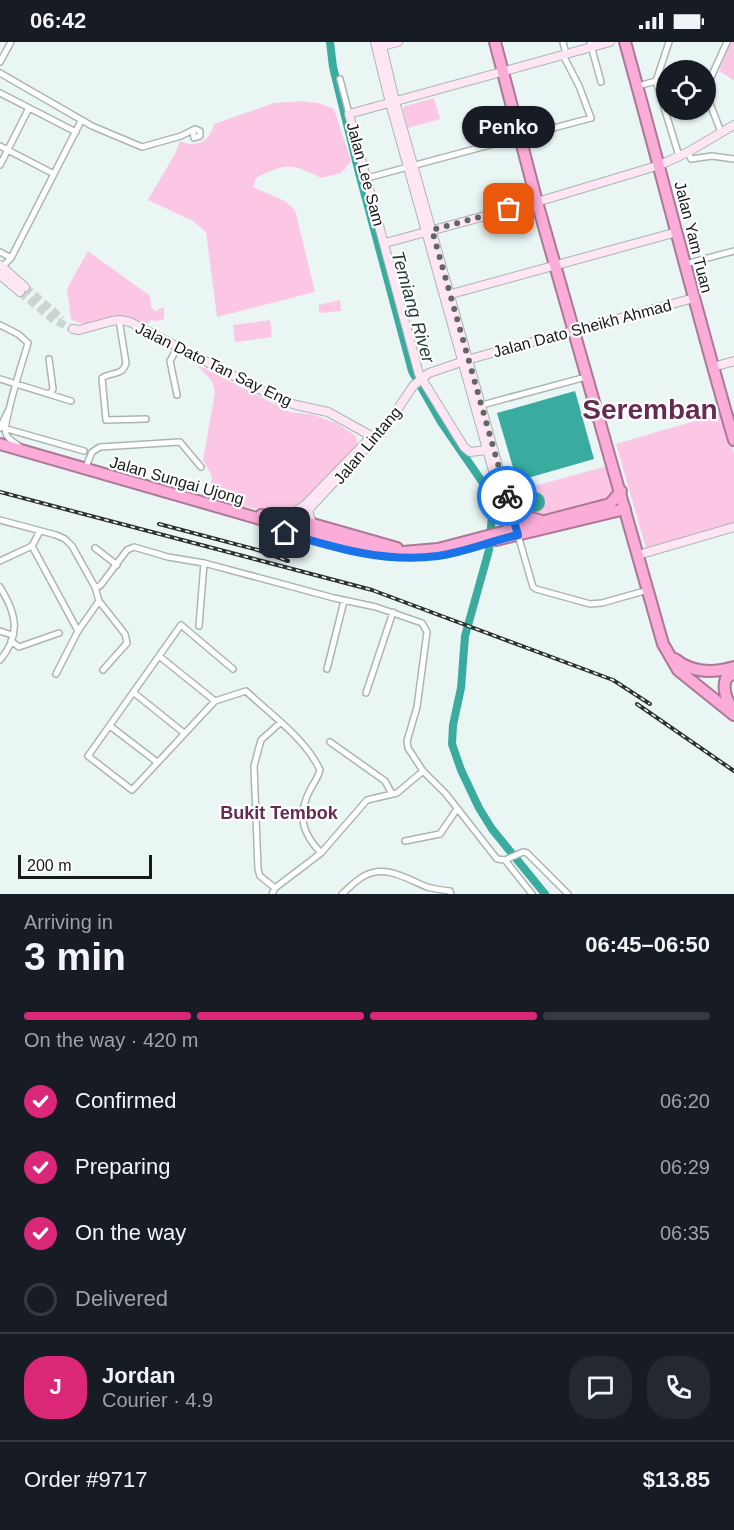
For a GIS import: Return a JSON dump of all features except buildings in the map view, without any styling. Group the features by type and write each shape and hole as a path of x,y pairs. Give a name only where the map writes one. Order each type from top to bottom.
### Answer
{"highway":[{"path":"495,42 537,202 663,644 678,669 734,713"},
{"name":"Jalan Yam Tuan","path":"625,42 734,440"},
{"name":"Jalan Sungai Ujong","path":"0,444 354,546 391,553 410,553 449,547 626,509"},
{"name":"Jalan Sungai Ujong","path":"0,450 352,552 390,558 411,558 451,553 481,540"},
{"name":"Jalan Sungai Ujong","path":"513,532 546,520 610,504 621,491"},
{"path":"510,508 527,518 546,520"},
{"path":"243,515 288,517 410,553"},
{"path":"663,644 675,659 691,668 712,671 734,667"},
{"path":"734,673 726,678 724,688 734,713"}],"main road":[{"path":"398,42 379,45 465,359 482,405 510,508 513,532"},
{"name":"Jalan Lee Sam","path":"487,450 470,452 464,447 416,380 385,243 350,114 591,45 610,42"},
{"path":"385,243 537,202 660,165 688,152 734,125"},
{"path":"429,231 451,294 487,450 513,532"},
{"path":"451,294 677,232"},
{"path":"1,269 22,289"},
{"name":"Jalan Dato Sheikh Ahmad","path":"465,359 694,298"},
{"name":"Jalan Dato Tan Say Eng","path":"74,328 84,329 118,320 130,322 278,399 328,412 374,437"},
{"path":"416,380 465,359"},
{"path":"713,367 734,361"},
{"name":"Jalan Lintang","path":"288,517 318,495 374,437 416,380"},
{"name":"Jalan Lintang","path":"312,523 309,509 318,495"},
{"path":"638,555 734,527"}],"street":[{"path":"0,62 11,42"},
{"path":"367,178 591,118 565,54 563,42"},
{"path":"663,60 669,42"},
{"path":"721,132 709,101 707,86 727,42"},
{"path":"591,45 601,82"},
{"path":"0,73 81,121 142,147 193,134"},
{"path":"340,79 350,114"},
{"path":"638,86 656,81"},
{"path":"0,93 76,132"},
{"path":"0,165 29,108"},
{"path":"668,120 679,156"},
{"path":"1,269 11,258 81,121"},
{"path":"0,146 54,174"},
{"path":"688,152 691,159 712,156 734,159"},
{"path":"685,264 734,251"},
{"path":"0,252 11,258"},
{"path":"118,320 126,363 124,370 120,373 102,378 106,420 146,419"},
{"path":"0,326 18,334 28,343 2,428"},
{"path":"177,395 170,361 178,346"},
{"path":"49,359 53,389 50,394"},
{"path":"482,405 588,376"},
{"path":"0,379 71,401"},
{"path":"2,428 84,451"},
{"path":"2,428 9,439 26,452"},
{"path":"85,469 92,452 100,447 180,442 201,467"},
{"path":"0,520 56,535 72,546 95,587 99,601 125,634 127,640 127,644 103,670"},
{"path":"0,561 32,546 40,531"},
{"path":"513,532 536,589 590,604 648,590"},
{"path":"32,546 78,631"},
{"path":"95,587 100,586 127,550 134,547 393,612 422,622 427,632 417,707 407,741 408,748 423,771 497,859 507,859 517,854 528,853 568,894"},
{"path":"95,548 117,565"},
{"path":"199,627 204,563"},
{"path":"0,588 15,616 12,638 0,660"},
{"path":"57,674 78,631 99,601"},
{"path":"327,669 344,601"},
{"path":"366,693 393,612"},
{"path":"233,669 181,625 88,756 132,789 215,701 246,691 298,740 316,761 320,770 319,777 304,805 303,820 304,831 321,853"},
{"path":"0,631 12,638 19,647 59,633"},
{"path":"159,656 215,701"},
{"path":"133,692 184,733"},
{"path":"280,723 261,740 254,766 258,869 260,876 274,891 321,853 367,800 397,793 423,771"},
{"path":"110,726 157,762"},
{"path":"330,742 385,781 392,794"},
{"path":"405,841 440,834 457,809"},
{"path":"507,859 532,894"},
{"path":"342,894 361,877 380,872 392,872 430,888 450,891 450,894"}],"shaded area":[{"path":"731,42 734,42 734,80 719,71"},
{"path":"434,98 440,119 408,128 403,109 405,106"},
{"path":"303,101 322,104 334,109 351,161 341,173 321,178 295,167 282,167 256,178 253,187 285,201 295,210 315,292 217,317 206,232 193,221 148,200 180,141 197,144 206,139 214,124 274,103"},
{"path":"88,251 150,296 151,307 155,311 164,307 164,319 151,320 147,325 122,316 89,323 71,319 67,289"},
{"path":"340,300 341,311 319,313 319,305"},
{"path":"270,320 272,337 235,342 233,325"},
{"path":"196,364 290,412 314,415 336,423 356,436 358,445 297,512 209,502 212,476 203,460 215,393 212,381"},
{"path":"722,413 734,454 734,523 646,548 616,444"},
{"path":"607,466 615,492 607,499 541,516 532,516 512,506 509,493"}],"water":[{"path":"575,391 594,459 517,481 497,413"},
{"path":"535,492 542,495 545,502 542,509 535,512 528,509 525,502 528,495"}],"waterway":[{"name":"Temiang River","path":"330,42 333,67 359,173 412,371 441,422 483,483 489,497 492,516 489,550 465,636 461,688 453,725 452,744 461,770 492,829 545,894"}],"tunnel":[{"path":"25,287 62,319"},
{"path":"20,292 54,320 73,329"}],"railway":[{"path":"0,492 372,590 613,680 650,704"},
{"path":"159,524 258,550 288,561"},
{"path":"637,704 734,771"}],"way so far":[{"path":"507,496 432,230 509,209"}],"place":[{"name":"Penko","path":"509,209"}],"district":[{"name":"Seremban","path":"650,409"},
{"name":"Bukit Tembok","path":"279,813"}],"route":[{"path":"285,533 372,556 411,558 439,556 518,535 507,496"}]}
